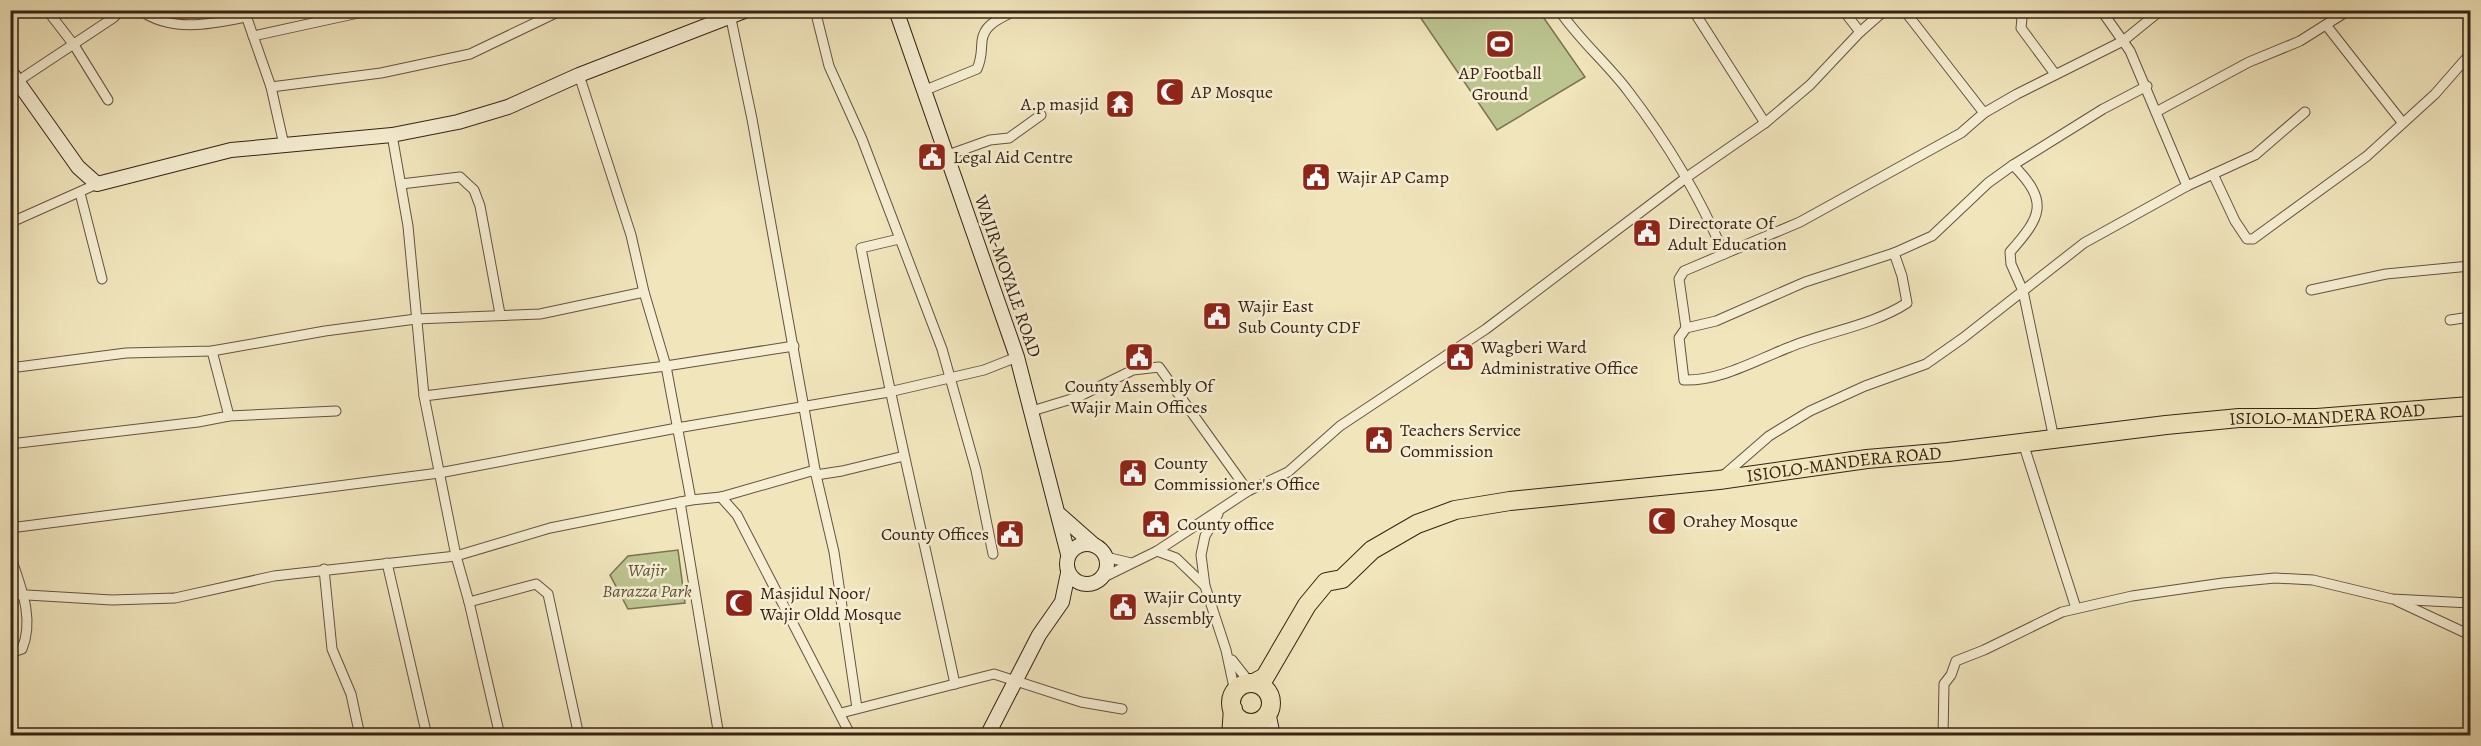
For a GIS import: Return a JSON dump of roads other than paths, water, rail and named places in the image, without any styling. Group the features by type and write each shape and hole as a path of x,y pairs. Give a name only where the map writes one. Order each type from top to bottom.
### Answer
{"highway":[{"name":"ISIOLO-MANDERA ROAD","path":"1243,692 1265,677 1307,605 1326,582 1342,579 1372,550 1437,515 1510,501 1719,480 1867,459 2239,418 2317,418 2470,406"},
{"name":"ISIOLO-MANDERA ROAD","path":"1258,721 1276,681 1279,655"},
{"path":"1264,687 1258,721 1240,718 1243,692 1264,687"},
{"path":"1231,735 1243,692"}],"main road":[{"path":"14,76 78,167 97,184 231,150 393,135 458,122 508,107 579,75 731,19 747,10"},
{"name":"WAJIR-MOYALE ROAD","path":"896,10 1017,357 1060,515 1068,554"},
{"path":"987,735 1039,635 1062,602 1105,573 1106,557 1060,515"},
{"path":"1062,602 1068,573 1066,563 1068,554 1081,544 1094,544"},
{"path":"1068,573 1073,579 1094,582"},
{"path":"1258,721 1273,735"}],"street":[{"path":"47,10 74,45 108,100"},
{"path":"14,76 74,45 121,10"},
{"path":"140,10 147,15 175,24 206,26 245,14 271,87 284,145"},
{"path":"253,36 372,10"},
{"path":"271,87 381,73 470,54 562,10"},
{"path":"815,10 829,66 862,139 899,239 914,272 949,378 976,470 993,554"},
{"path":"923,91 977,69 983,53 983,34 988,26 1016,10"},
{"path":"1559,10 1591,52 1627,89 1687,177 1704,206 1724,254"},
{"path":"1693,10 1765,123"},
{"path":"1843,10 1860,32"},
{"path":"1094,582 1157,551 1220,512 1248,491 1288,472 1340,426 1485,329 1687,177 1765,123 1810,85 1860,32 1885,10"},
{"path":"1904,10 1984,113"},
{"path":"2016,10 2022,18 2021,28 2055,74"},
{"path":"2101,10 2123,41 2147,86 2187,186"},
{"path":"1686,328 1679,279 1684,271 1800,222 1961,133 1984,113 2055,74 2123,41 2161,10"},
{"path":"2156,112 2249,62 2300,40 2349,10"},
{"path":"731,19 816,472 834,552 857,708"},
{"path":"2326,25 2402,122"},
{"path":"2213,174 2235,221 2247,239 2253,239 2367,156 2435,94 2470,54"},
{"path":"579,75 631,235 644,292 666,366 691,500"},
{"path":"1894,253 1902,276 1907,303 1862,325 1791,346 1740,369 1698,380 1684,380 1679,338 1686,328 1716,321 1805,282 1894,253 1932,236 1988,183 2013,165 2103,109 2147,86"},
{"path":"1719,480 1769,436 1810,411 1865,386 1926,364 2084,243 2187,186 2255,155 2305,112"},
{"path":"948,155 990,140 1009,138 1041,115"},
{"path":"393,135 408,226 424,396 456,556 470,602 500,735"},
{"path":"2013,165 2028,180 2039,207 2035,221 2010,252 2011,264 2023,291 2054,439"},
{"path":"401,184 460,177 474,190 480,206 500,314"},
{"path":"10,202 12,226 97,184"},
{"path":"80,193 102,279"},
{"path":"899,239 861,248 889,393 955,684"},
{"path":"2311,290 2386,274 2470,266"},
{"path":"10,368 126,352 212,351 325,331 416,319 540,314 644,292"},
{"path":"2450,320 2470,317"},
{"path":"424,396 666,366 794,346"},
{"path":"212,351 229,416"},
{"path":"10,528 439,473 677,428 889,393 949,378 1017,357"},
{"path":"1032,411 1078,397 1133,370 1159,367 1248,491"},
{"path":"10,444 198,423 229,416 336,411"},
{"path":"2023,443 2076,609"},
{"path":"10,594 22,593 57,599 175,598 274,576 456,556 550,528 721,496 816,472 903,456"},
{"path":"721,496 737,515 851,735"},
{"path":"680,502 719,735"},
{"path":"1220,512 1204,536 1200,555 1205,586 1226,650 1243,692"},
{"path":"1157,551 1176,558 1205,586"},
{"path":"10,555 28,621 27,637 22,649 10,653"},
{"path":"1106,557 1131,563"},
{"path":"387,563 428,735"},
{"path":"324,569 332,649 351,694 360,735"},
{"path":"1943,735 1944,684 1951,675 1956,661 2076,609 2132,596 2275,578 2313,580 2392,599 2470,603"},
{"path":"470,602 536,584 548,594 579,735"},
{"path":"2392,599 2470,635"},
{"path":"1226,650 1239,673 1243,692"},
{"path":"841,713 994,674 1015,678 1081,702 1122,709"}],"place":[{"name":"AP Football Ground","path":"1500,44"},
{"name":"AP Mosque","path":"1170,92"},
{"name":"A.p masjid","path":"1120,104"},
{"name":"Legal Aid Centre","path":"932,157"},
{"name":"Wajir AP Camp","path":"1316,177"},
{"name":"Directorate Of Adult Education","path":"1647,233"},
{"name":"Wajir East Sub County CDF","path":"1217,316"},
{"name":"County Assembly Of Wajir Main Offices","path":"1139,357"},
{"name":"Wagberi Ward Administrative Office","path":"1460,357"},
{"name":"Teachers Service Commission","path":"1379,440"},
{"name":"County Commissioner's Office","path":"1133,473"},
{"name":"Orahey Mosque","path":"1662,521"},
{"name":"County office","path":"1156,524"},
{"name":"County Offices","path":"1010,534"},
{"name":"Masjidul Noor/ Wajir Oldd Mosque","path":"739,603"},
{"name":"Wajir County Assembly","path":"1123,607"}],"park label":[{"name":"Wajir Barazza Park","path":"647,580"}]}
